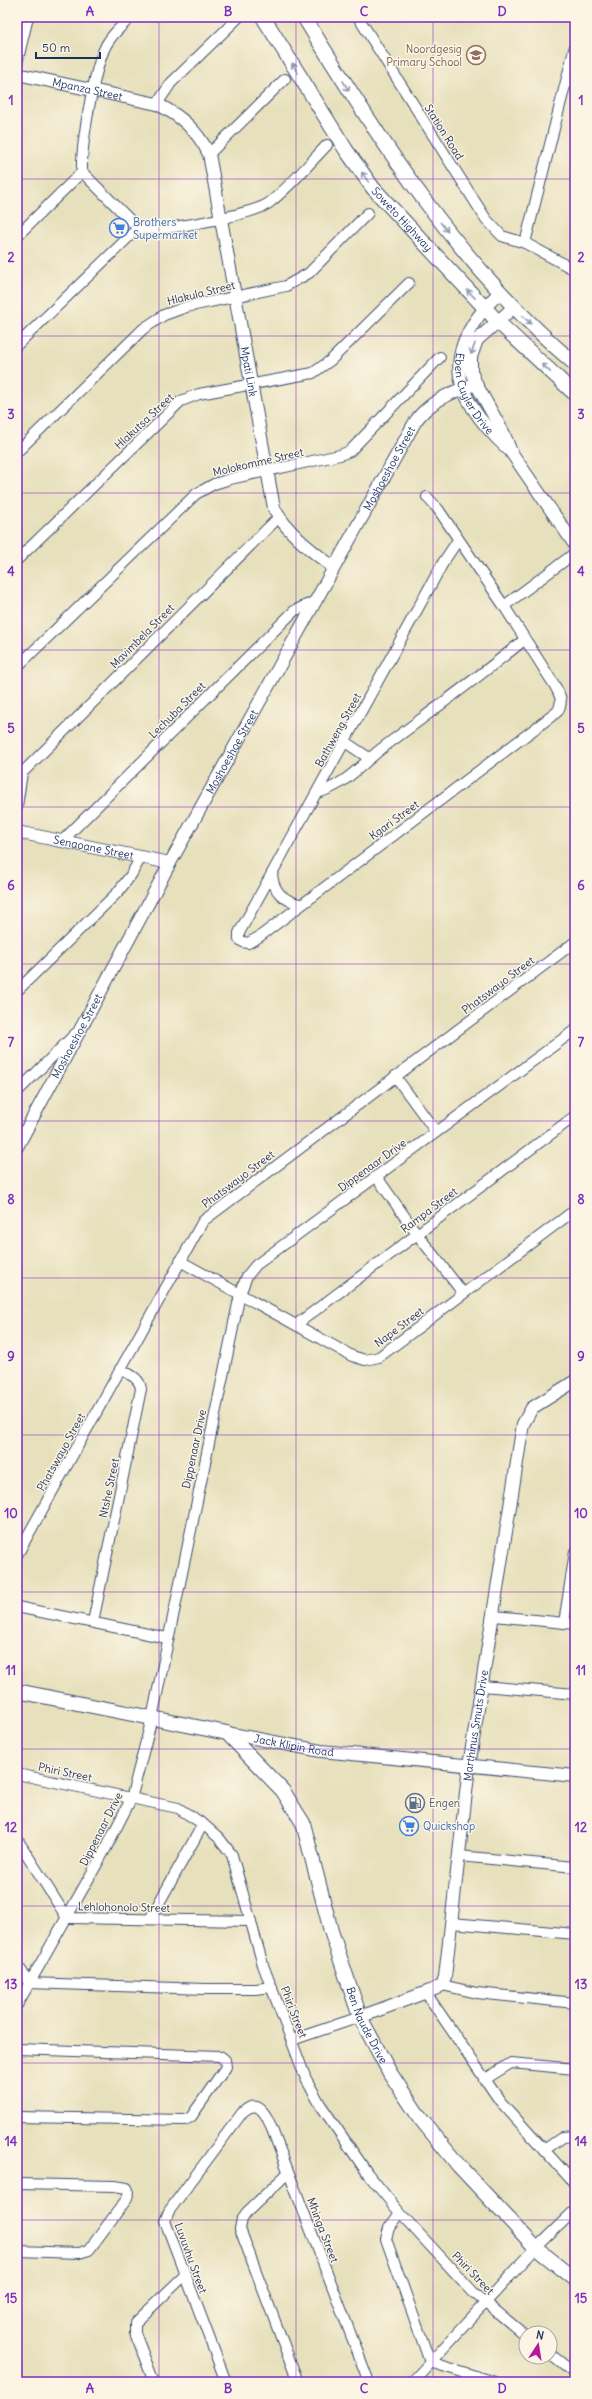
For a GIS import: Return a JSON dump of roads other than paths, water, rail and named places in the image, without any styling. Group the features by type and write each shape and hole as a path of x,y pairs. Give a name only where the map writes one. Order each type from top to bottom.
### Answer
{"main road":[{"name":"Soweto Highway","path":"263,17 346,150 373,188 483,308 575,394"},
{"path":"304,17 362,112 420,196 466,254 500,292 575,364"},
{"name":"Jack Klipin Road","path":"17,1690 227,1733"},
{"name":"Ben Naude Drive","path":"227,1733 283,1791 303,1823 331,1931 360,2016 390,2073 420,2118 460,2166 536,2248 575,2279"}],"street":[{"path":"17,63 28,17"},
{"path":"17,236 82,172 83,149 102,53 107,42 131,17"},
{"path":"158,104 172,83 239,17"},
{"name":"Station Road","path":"358,17 486,219 502,236 525,243 575,270"},
{"path":"525,243 575,46"},
{"name":"Mpanza Street","path":"17,74 94,89 158,104 175,113 191,126"},
{"path":"209,154 285,79"},
{"name":"Mpati Link","path":"191,126 202,140 209,154 234,297 268,472 271,497 279,517 300,540 333,567"},
{"path":"82,172 138,228 151,230 221,218 268,204 327,145"},
{"name":"Hlakula Street","path":"17,452 143,329 164,315 186,307 286,286 298,281 309,273 368,213"},
{"path":"17,345 138,228"},
{"name":"Hlakutsa Street","path":"17,560 181,401 199,394 313,373 323,367 409,283"},
{"name":"Eben Cuyler Drive","path":"500,292 483,308 462,341 458,366 462,388 482,420 511,452 575,545"},
{"name":"Eben Cuyler Drive","path":"511,452 504,434 476,384 471,371 472,351 481,336 514,307"},
{"name":"Molokomme Street","path":"17,667 196,494 214,484 340,455 350,451 440,358"},
{"name":"Moshoeshoe Street","path":"17,1147 78,1031 138,926 170,863 244,733 333,567 420,415 430,406 462,388 476,384"},
{"path":"317,793 330,790 345,781 369,758 524,640 504,606 438,509 427,497"},
{"name":"Mavimbela Street","path":"19,770 279,517"},
{"name":"Bathweng Street","path":"239,933 444,561 458,540"},
{"path":"504,606 575,553"},
{"name":"Lechuba Street","path":"62,841 294,611 314,602"},
{"name":"Kgari Street","path":"239,933 241,941 248,943 558,712 561,701 555,686 524,640"},
{"path":"345,742 369,758"},
{"path":"17,806 19,770"},
{"name":"Senaoane Street","path":"17,832 170,863"},
{"path":"17,991 118,892 131,875 141,857"},
{"path":"272,873 274,886 278,894 288,901 300,904"},
{"name":"Phatswayo Street","path":"17,1555 196,1231 210,1215 575,942"},
{"name":"Dippenaar Drive","path":"17,2005 67,1918 131,1799 152,1718 167,1638 240,1294 247,1276 256,1265 575,1030"},
{"path":"17,1092 78,1031"},
{"path":"395,1076 436,1132"},
{"name":"Rampa Street","path":"297,1324 575,1116"},
{"path":"376,1176 417,1234 463,1293"},
{"name":"Nape Street","path":"180,1261 297,1324 352,1356 370,1360 379,1357 575,1210"},
{"name":"Ntshe Street","path":"93,1622 141,1389 141,1384 136,1378 120,1369"},
{"name":"Marthinus Smuts Drive","path":"442,1985 448,1964 469,1766 494,1616 523,1424 532,1408 575,1381"},
{"path":"564,1623 575,1555"},
{"path":"17,1607 167,1638"},
{"path":"494,1616 575,1624"},
{"path":"482,1686 575,1694"},
{"name":"Jack Klipin Road","path":"227,1733 321,1751 575,1776"},
{"name":"Phiri Street","path":"17,1774 178,1808 203,1824 219,1838 232,1855 272,1987 306,2079 320,2104 368,2174 400,2212 485,2303 518,2330"},
{"path":"150,1919 203,1824"},
{"name":"Lehlohonolo Street","path":"17,1839 67,1918 251,1920"},
{"path":"459,1856 575,1867"},
{"path":"452,1923 575,1934"},
{"path":"17,1964 29,1983 205,1989 256,1989 272,1987"},
{"path":"292,2040 426,1993 442,1985 477,1993 575,2003"},
{"path":"426,1993 484,2080 575,2184"},
{"path":"17,2049 220,2056 223,2057 226,2063 224,2073 192,2117 185,2120 17,2117"},
{"path":"484,2080 511,2064 575,2069"},
{"name":"Mhinga Street","path":"242,2113 248,2107 255,2106 265,2112 369,2382"},
{"name":"Luvuvhu Street","path":"226,2382 184,2276 166,2226 166,2216 242,2113"},
{"path":"544,2150 563,2137 575,2136"},
{"path":"288,2173 247,2212 242,2219 240,2229 298,2382"},
{"path":"17,2184 123,2187 129,2192 126,2200 89,2250 80,2253 17,2251"},
{"path":"412,2382 536,2248 575,2210"},
{"path":"400,2212 387,2231 386,2239 430,2362"},
{"path":"154,2382 135,2333 135,2323 184,2276"},
{"path":"558,2360 575,2374"},
{"path":"430,2362 496,2382"}],"place":[{"name":"Noordgesig Primary School","path":"476,55"},
{"name":"Brothers Supermarket","path":"119,228"},
{"name":"Engen","path":"415,1803"},
{"name":"Quickshop","path":"409,1826"}]}
